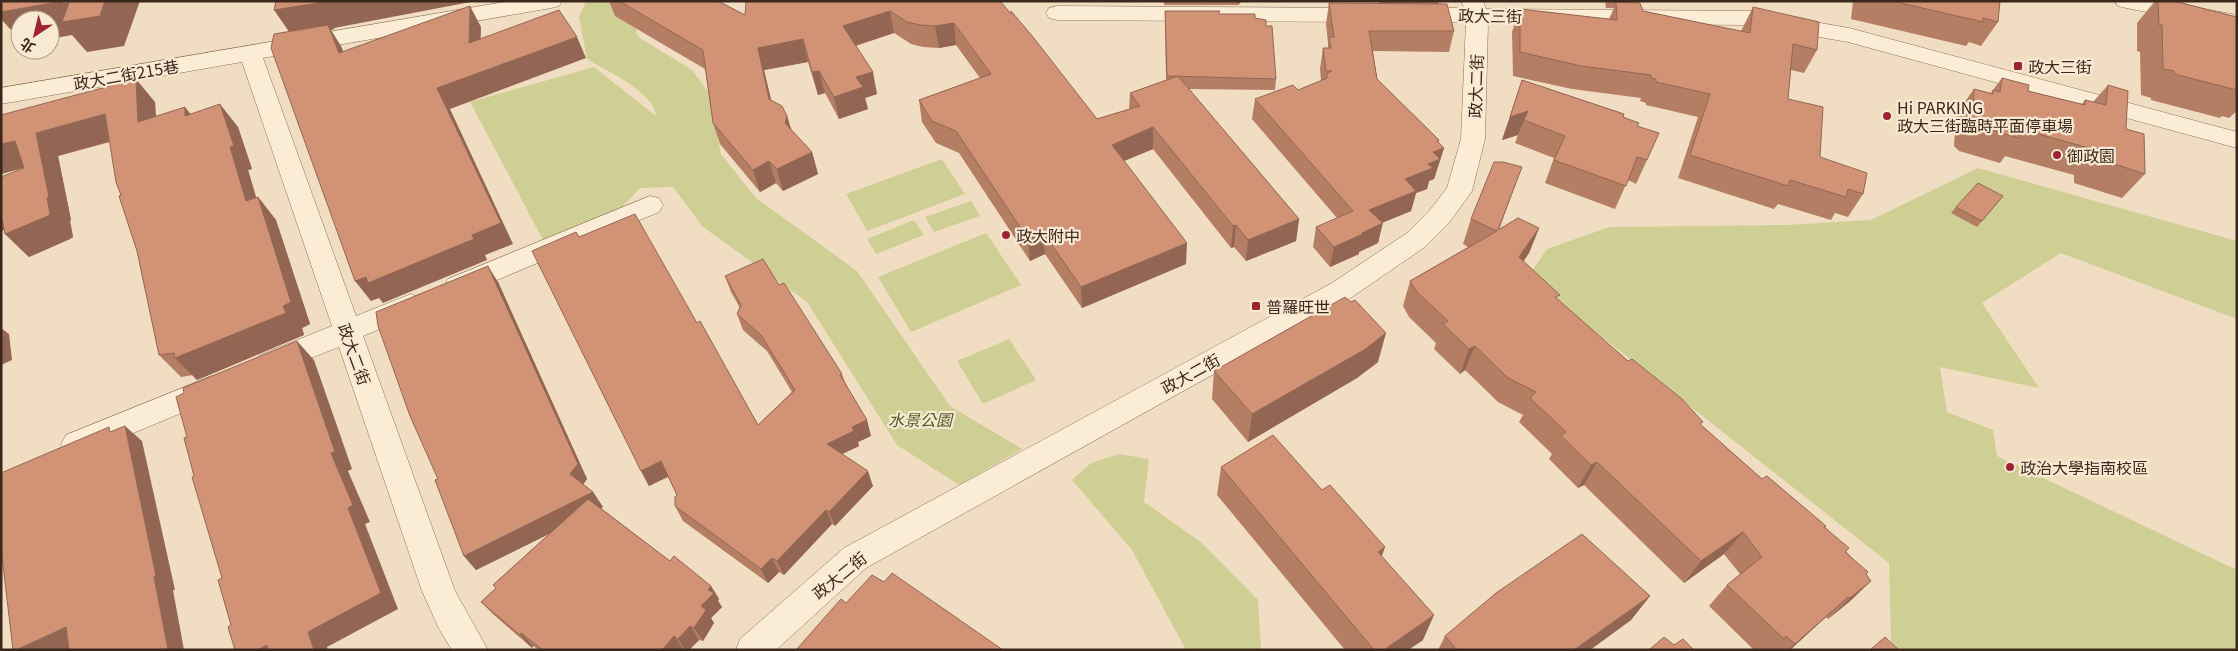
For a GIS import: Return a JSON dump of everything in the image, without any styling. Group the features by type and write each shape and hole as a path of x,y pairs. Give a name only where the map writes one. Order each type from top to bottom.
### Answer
{"street":[{"name":"政大二街215巷","path":"1,96 551,1"},
{"path":"2126,1 2192,16 2237,22"},
{"name":"政大二街","path":"752,650 855,558 1342,290 1416,240 1439,217 1459,191 1473,140 1475,8"},
{"name":"政大三街","path":"1057,13 1386,15 1475,8 1751,18 1809,27 1859,38 2237,140"},
{"name":"政大二街","path":"250,53 440,596 462,637 472,650"},
{"path":"55,453 650,205"}],"green space":[{"name":"水景公園","path":"586,1 640,1 641,9 636,33 640,38 692,70 709,93 721,154 756,198 857,271 950,406 1022,449 959,485 897,445 807,302 703,227 673,187 640,188 621,208 543,240 470,102 594,67 656,116 653,107 639,91 587,59 579,17"},
{"path":"942,159 965,194 867,231 846,194"},
{"name":"政治大學指南校區","path":"1978,168 2237,241 2237,319 2061,253 1982,303 2039,388 1940,367 1947,412 1993,430 1997,456 2237,570 2237,650 1900,650 1891,642 1889,563 1527,278 1547,249 1609,227 1787,225 1871,220"},
{"path":"971,201 980,216 934,232 925,217"},
{"path":"914,220 924,235 876,254 867,239"},
{"path":"986,233 1021,285 911,332 878,277"},
{"path":"1009,339 1036,380 983,404 957,361"},
{"path":"1119,454 1149,459 1144,502 1202,543 1258,600 1261,650 1186,650 1132,550 1072,480 1091,463"}],"building":[{"path":"2,1 63,1 1,12"},
{"path":"63,1 105,1 100,16 62,22 69,3 62,4"},
{"path":"276,1 317,1 318,3 274,10"},
{"path":"619,1 718,1 745,15 746,1 1000,1 1033,37 1097,119 1140,106 1130,93 1178,76 1299,219 1248,240 1236,225 1233,226 1153,127 1112,145 1187,243 1081,287 1043,232 1028,239 956,131 932,121 919,100 991,74 954,23 935,26 920,25 907,22 890,11 843,26 873,72 856,77 863,87 834,97 819,71 812,72 803,39 758,48 769,99 782,106 787,116 785,123 812,152 777,169 769,161 753,170 713,123 703,50"},
{"path":"1892,1 2000,1 1998,22 1983,18 1983,22"},
{"path":"2158,1 2174,1 2237,17 2237,90 2174,74 2174,71 2163,69 2162,25 2159,25"},
{"path":"1616,2 1640,3 1643,11 1750,33 1753,7 1819,22 1817,50 1793,44 1788,99 1823,107 1820,157 1867,173 1863,194 1848,189 1846,197 1790,180 1788,186 1690,155 1710,94 1656,82 1656,79 1651,78 1651,75 1581,66 1520,52 1520,9 1617,20"},
{"path":"1329,3 1447,4 1454,31 1369,31 1377,79 1439,140 1437,141 1444,148 1433,152 1440,159 1428,164 1433,168 1405,179 1416,191 1369,210 1383,223 1334,247 1316,227 1353,211 1255,99 1293,85 1298,90 1327,78 1327,73 1332,71 1326,71 1323,48 1331,48 1329,37 1334,37"},
{"path":"470,6 469,43 559,10 577,37 437,88 501,223 472,235 474,239 368,283 366,277 355,281 271,48 274,34 328,25 339,53"},
{"path":"1165,11 1220,11 1218,14 1255,14 1255,18 1266,20 1266,26 1272,26 1276,79 1167,76"},
{"path":"2002,78 2029,85 2028,91 2085,105 2085,100 2106,105 2108,85 2128,91 2126,129 2144,134 2145,174 2096,158 2096,150 2020,129 2019,138 1978,126 1972,121 1974,89 1993,94 1993,90 2000,92"},
{"path":"136,79 138,122 185,107 185,116 220,104 234,146 230,147 246,201 258,197 291,302 283,306 286,313 175,358 174,353 159,355 137,251 119,196 121,195 116,182 105,114 36,133 49,197 47,198 50,214 5,234 1,215 1,177 24,168 15,141 1,144 1,115"},
{"path":"1522,80 1624,114 1623,117 1639,123 1637,126 1659,133 1647,160 1637,157 1626,186 1554,160 1565,136 1524,120 1528,111 1510,117"},
{"path":"1494,162 1503,162 1522,167 1498,230 1518,218 1539,228 1519,257 1560,295 1555,297 1628,361 1632,359 1682,399 1703,422 1700,424 1762,479 1767,476 1826,526 1824,527 1849,548 1845,552 1868,572 1866,574 1871,581 1850,598 1848,597 1795,644 1786,636 1784,639 1727,585 1762,557 1743,532 1701,561 1597,462 1591,465 1561,436 1566,432 1530,398 1536,392 1508,378 1475,346 1469,349 1443,324 1448,321 1417,292 1410,281 1497,231 1471,219"},
{"path":"1978,183 2003,196 1982,221 1956,207"},
{"path":"635,214 697,323 700,321 758,425 795,390 761,335 737,314 741,305 725,276 763,259 779,285 784,283 842,374 840,375 867,420 852,427 854,431 827,444 868,471 829,512 826,510 777,561 772,558 761,569 675,506 675,497 677,495 661,461 641,471 532,251 576,232 579,237"},
{"path":"488,266 578,464 570,474 593,492 464,556 435,480 438,479 410,416 378,326 376,312"},
{"path":"1345,297 1351,302 1355,300 1386,333 1364,350 1252,414 1214,371"},
{"path":"297,341 335,452 331,453 353,505 348,508 381,593 308,632 314,650 268,650 267,645 257,650 235,650 228,627 231,625 218,580 222,578 192,477 194,476 184,438 187,437 176,397 184,393 183,388"},
{"path":"125,426 156,576 154,577 168,650 69,650 66,627 13,650 1,548 1,473 109,427 110,432"},
{"path":"1273,435 1322,490 1330,485 1385,547 1378,552 1434,615 1384,650 1374,650 1221,467"},
{"path":"588,499 670,561 674,556 711,586 708,590 714,593 701,606 706,610 694,628 690,626 678,639 674,636 662,650 543,650 521,633 520,635 481,602 496,588 493,585"},
{"path":"1582,534 1650,596 1574,650 1457,650 1445,636 1496,593"},
{"path":"892,573 1003,650 796,650 841,599 846,603 872,575 884,582"},
{"path":"1664,637 1674,645 1683,639 1694,650 1649,650"},
{"path":"1885,637 1899,650 1870,650"}],"place":[{"name":"政大三街","path":"2018,66"},
{"name":"Hi PARKING 政大三街臨時平面停車場","path":"1887,116"},
{"name":"御政園","path":"2057,155"},
{"name":"政大附中","path":"1006,235"},
{"name":"普羅旺世","path":"1256,306"},
{"name":"政治大學指南校區","path":"2010,467"}]}
